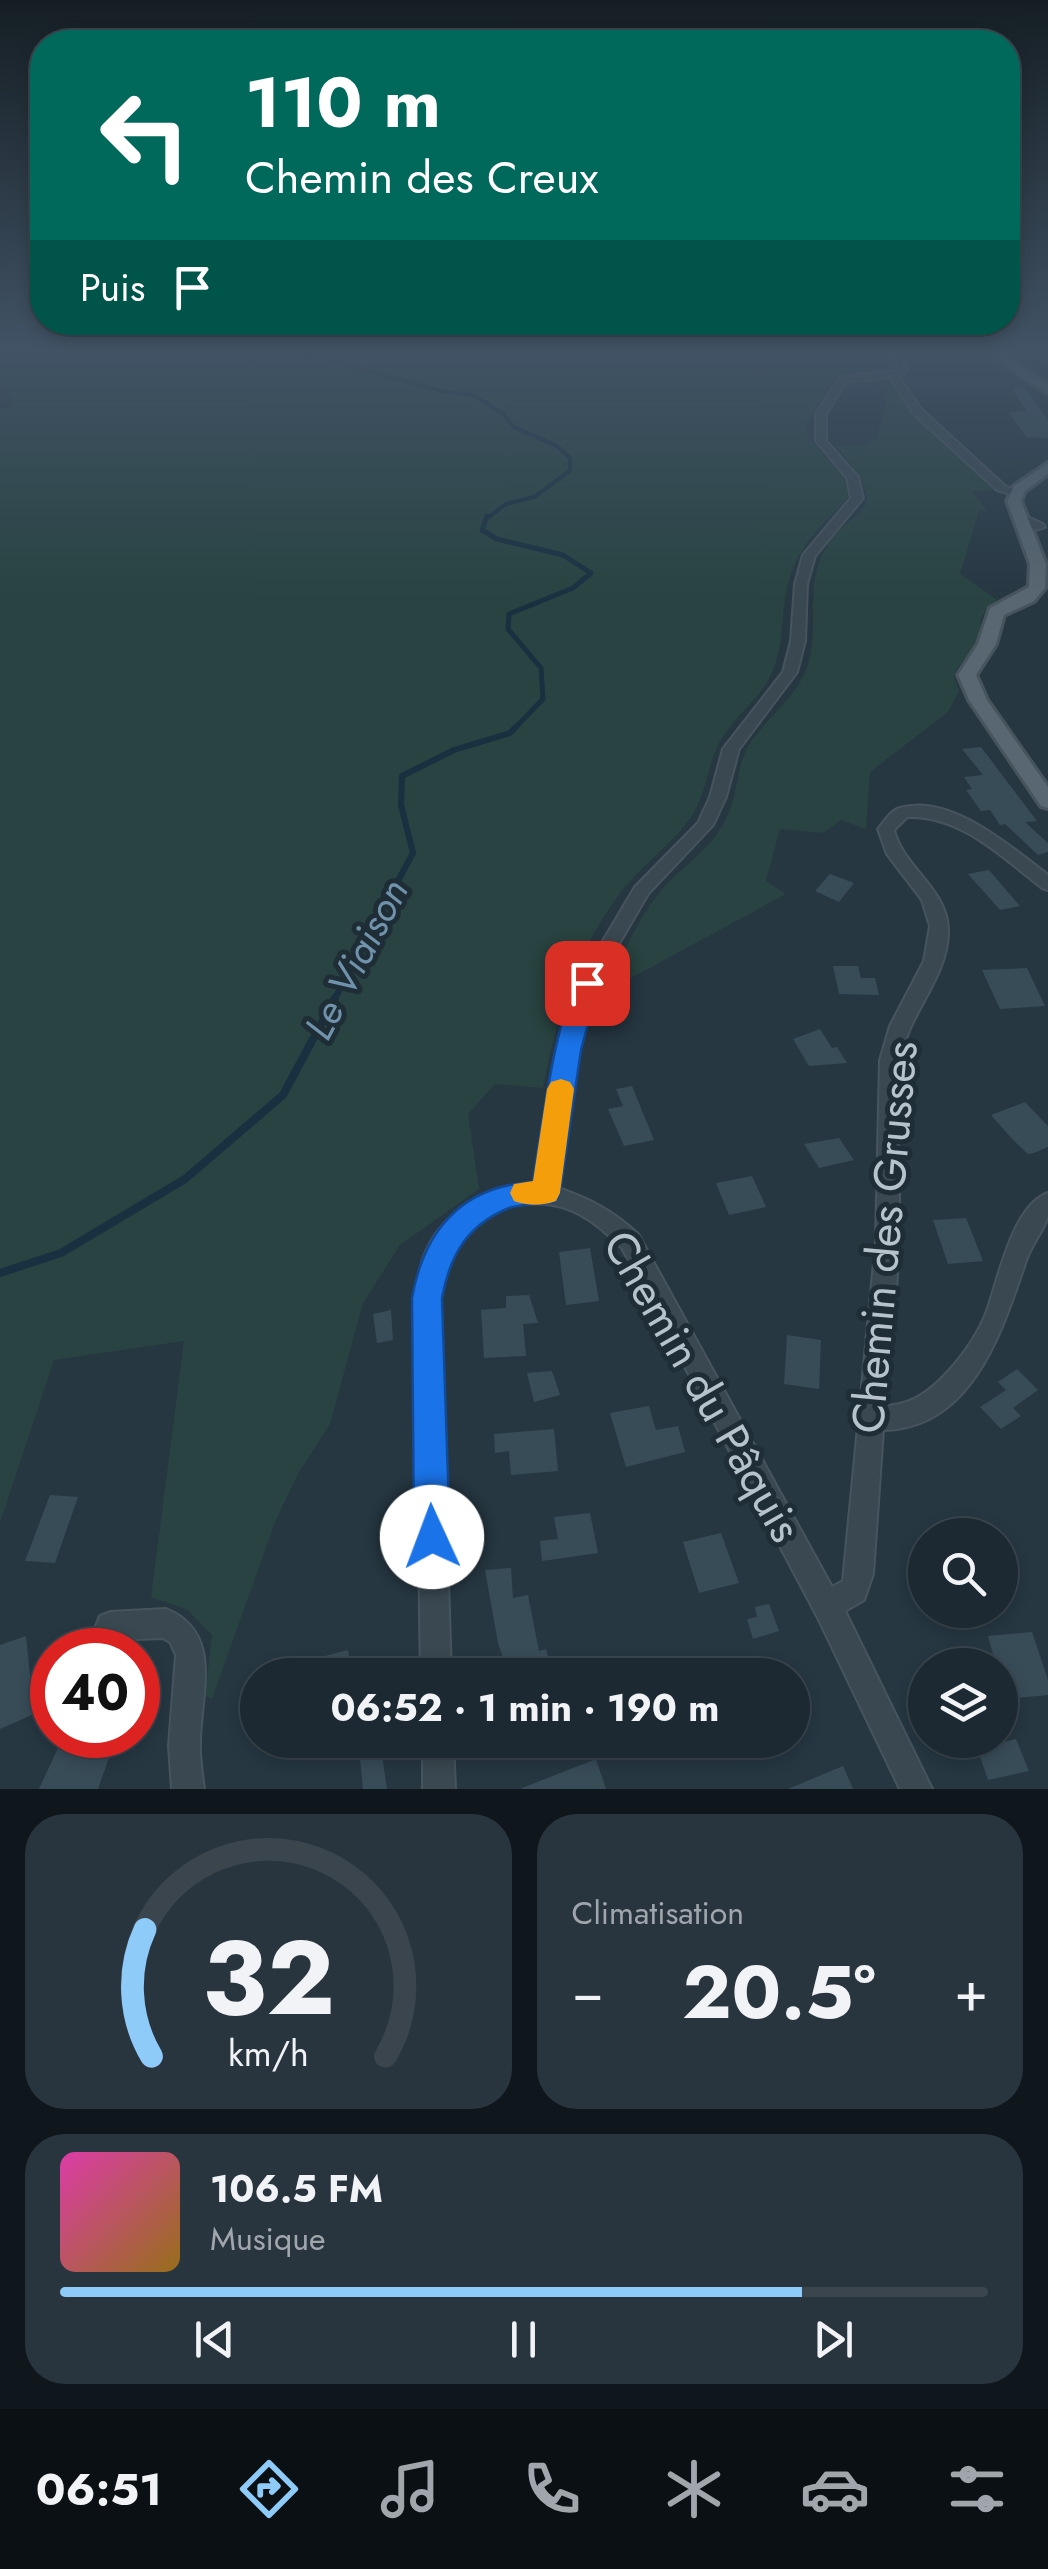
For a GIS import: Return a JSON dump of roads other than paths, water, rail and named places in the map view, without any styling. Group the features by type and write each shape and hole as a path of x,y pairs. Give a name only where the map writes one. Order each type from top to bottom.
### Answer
{"main road":[{"path":"1048,467 1016,493 1016,515 1036,556 1038,583 1032,594 996,612 987,644 967,675 978,700 1048,802"}],"street":[{"path":"546,1193 568,1050 587,983 641,891 704,824 718,797 731,749 790,672 798,641 801,584 809,555 857,498 852,477 820,442 820,435"},
{"path":"944,435 1002,488 1016,493"},
{"path":"1016,515 1039,527"},
{"name":"Chemin des Grusses","path":"827,1606 854,1590 859,1574 888,1226 890,1058 903,1015 937,950 939,935 930,896 890,844 886,829 902,812 940,814 978,832 1048,884"},
{"name":"Chemin du Pâquis","path":"436,1658 427,1298 436,1254 465,1219 507,1195 546,1193 592,1207 630,1241 827,1606 916,1789"},
{"path":"870,1418 907,1416 949,1387 989,1329 1002,1302 1015,1250 1034,1216 1048,1202"},
{"path":"110,1626 166,1623 187,1642 191,1654 184,1746 188,1789"},
{"path":"438,1758 439,1789"}],"waterway":[{"name":"Le Viaison","path":"486,519 506,504 534,497 570,471 570,458 557,446 533,435"},
{"name":"Le Viaison","path":"487,516 482,530 497,539 563,555 591,573 573,588 509,614 508,629 541,668 543,699 513,730"},
{"name":"Le Viaison","path":"513,730 516,727"},
{"name":"Le Viaison","path":"334,1000 413,853 401,805 402,776 454,750 513,730"},
{"name":"Le Viaison","path":"0,1273 61,1253 185,1179 283,1095 335,998"}]}
